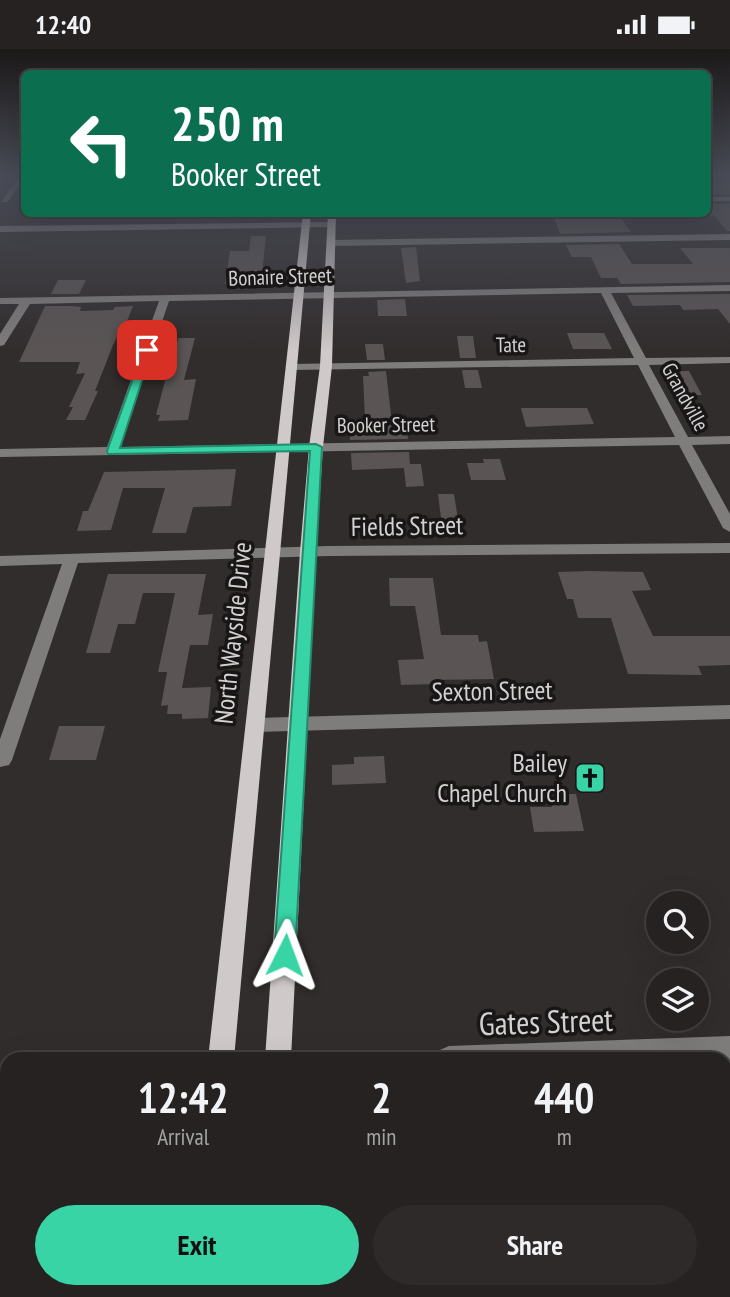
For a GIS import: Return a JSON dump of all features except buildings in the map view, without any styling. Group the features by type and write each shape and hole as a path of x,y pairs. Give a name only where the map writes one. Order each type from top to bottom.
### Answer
{"main road":[{"name":"North Wayside Drive","path":"222,1052 306,233"},
{"path":"278,1052 308,552 316,447 326,366 331,233"}],"street":[{"path":"331,243 730,237"},
{"name":"Bonaire Street","path":"0,301 730,288"},
{"name":"Grandville","path":"604,291 730,528"},
{"path":"113,451 165,299"},
{"path":"0,343 26,301"},
{"name":"Tate","path":"292,367 730,361"},
{"name":"Booker Street","path":"0,453 730,440"},
{"name":"Fields Street","path":"0,561 308,552 730,548"},
{"path":"2,760 71,560"},
{"name":"Sexton Street","path":"255,725 730,712"},
{"name":"Gates Street","path":"628,1052 730,1048"}],"place":[{"name":"Bailey Chapel Church","path":"590,778"}],"route":[{"path":"147,350 113,451 316,447 285,955"}]}
